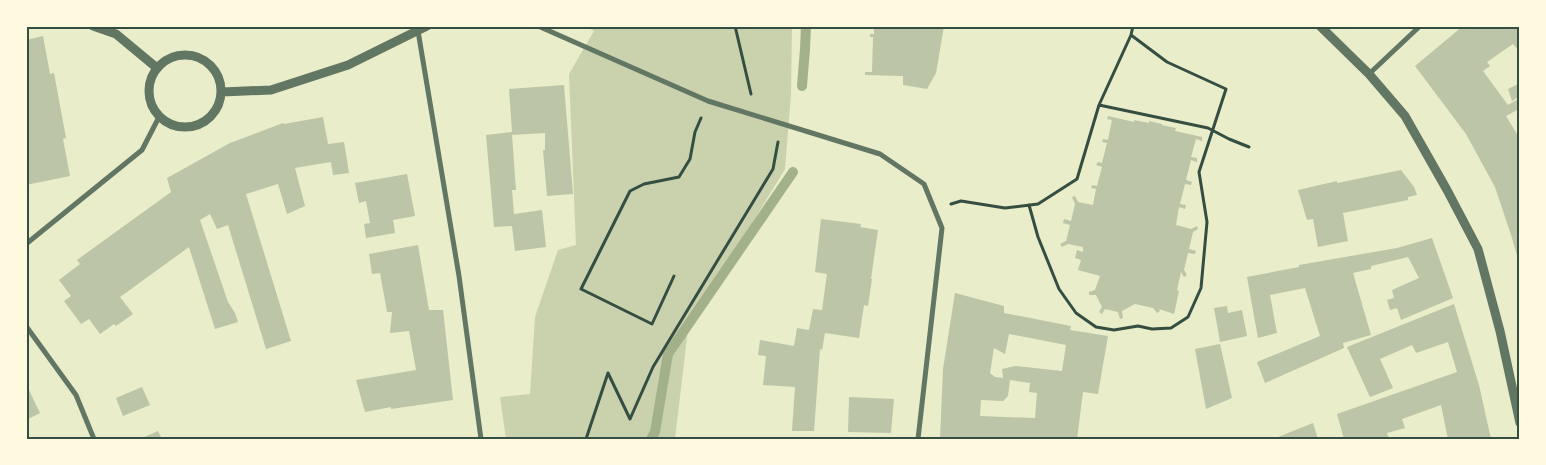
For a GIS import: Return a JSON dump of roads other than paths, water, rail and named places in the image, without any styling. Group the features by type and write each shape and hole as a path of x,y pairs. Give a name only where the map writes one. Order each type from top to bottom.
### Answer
{"street":[{"path":"93,26 116,34 157,68"},
{"path":"222,92 272,90 348,64 427,26"},
{"path":"538,26 708,101 880,154 924,184 942,228 918,439"},
{"path":"1320,26 1369,74 1405,116 1478,249 1500,331 1520,423"},
{"path":"1369,74 1420,26"},
{"path":"418,31 459,276 481,439"},
{"path":"187,54 198,56 216,70 222,92 219,106 211,117 199,125 185,128 171,124 160,117 153,108 149,88 157,68 165,60 187,54"},
{"path":"26,244 142,150 160,117"},
{"path":"26,326 76,395 94,439"}],"waterway":[{"path":"802,86 806,26"},
{"path":"651,439 655,432 668,354 793,172"}]}
